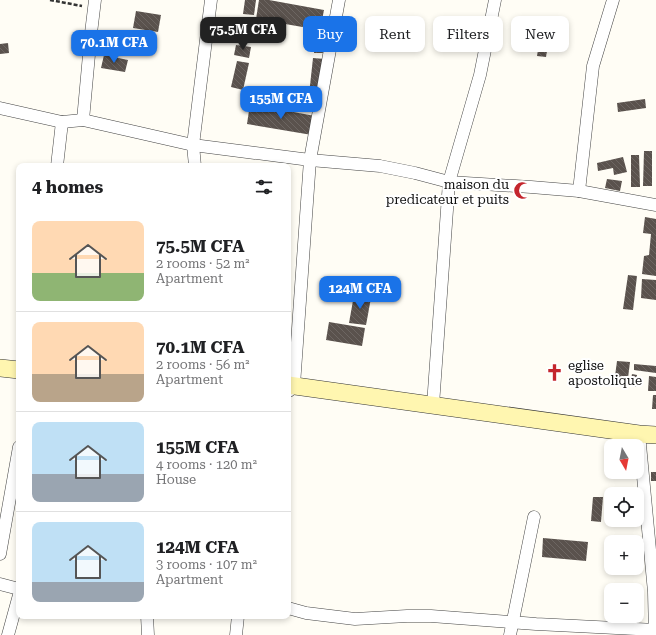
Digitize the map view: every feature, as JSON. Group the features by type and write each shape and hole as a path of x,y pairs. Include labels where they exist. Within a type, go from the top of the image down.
{"street":[{"path":"195,163 193,145 211,0"},
{"path":"291,376 310,160 339,0"},
{"path":"433,405 449,182 480,75 496,0"},
{"path":"579,192 593,66 612,0"},
{"path":"83,120 95,4"},
{"path":"0,108 62,122 83,120 193,145 310,160 380,166 449,182 531,187 579,192 656,205"},
{"path":"56,163 62,122"},
{"path":"0,368 16,370"},
{"path":"291,387 648,434 655,593 655,632 431,616 355,619 306,613 291,609"},
{"path":"0,554 16,464"},
{"path":"510,635 534,517"},
{"path":"0,584 16,588"},
{"path":"8,635 16,606"},
{"path":"147,619 148,635"},
{"path":"236,635 238,619"}],"path":[{"path":"50,0 95,4"}],"building":[{"path":"245,0 256,0 254,15 243,14"},
{"path":"259,0 269,0 324,10 323,16 303,16 303,27 256,19"},
{"path":"136,11 161,15 158,32 133,28"},
{"path":"8,43 9,53 0,54 0,44"},
{"path":"236,45 251,47 249,58 234,55"},
{"path":"314,52 325,52 325,53"},
{"path":"538,52 547,52 546,57 537,56"},
{"path":"104,55 128,60 125,72 101,68"},
{"path":"313,58 325,59 319,105 308,104"},
{"path":"237,61 249,63 243,90 231,87"},
{"path":"645,99 646,108 618,112 617,103"},
{"path":"250,104 315,116 312,135 247,124"},
{"path":"644,151 652,151 652,186 643,186"},
{"path":"631,155 639,155 640,187 631,187"},
{"path":"623,157 627,172 614,175 613,168 598,171 597,163"},
{"path":"607,179 622,181 620,191 605,188"},
{"path":"645,217 656,219 656,276 642,274 644,256 649,255 651,234 643,233"},
{"path":"628,275 637,276 633,310 623,309"},
{"path":"642,279 656,280 656,300 641,298"},
{"path":"354,295 371,298 366,325 349,323"},
{"path":"329,322 365,328 362,346 326,340"},
{"path":"617,361 630,362 627,386 614,384"},
{"path":"634,364 656,366 656,373 634,370"},
{"path":"632,374 637,375 636,387 630,386"},
{"path":"649,376 656,377 656,391 648,391"},
{"path":"653,395 656,395 656,409 652,409"},
{"path":"651,472 656,472 656,481 651,481"},
{"path":"593,497 603,497 601,522 591,521"},
{"path":"543,538 588,542 586,561 542,557"}],"place":[{"name":"maison du predicateur et puits","path":"522,191"},
{"name":"eglise apostolique","path":"555,372"}]}
